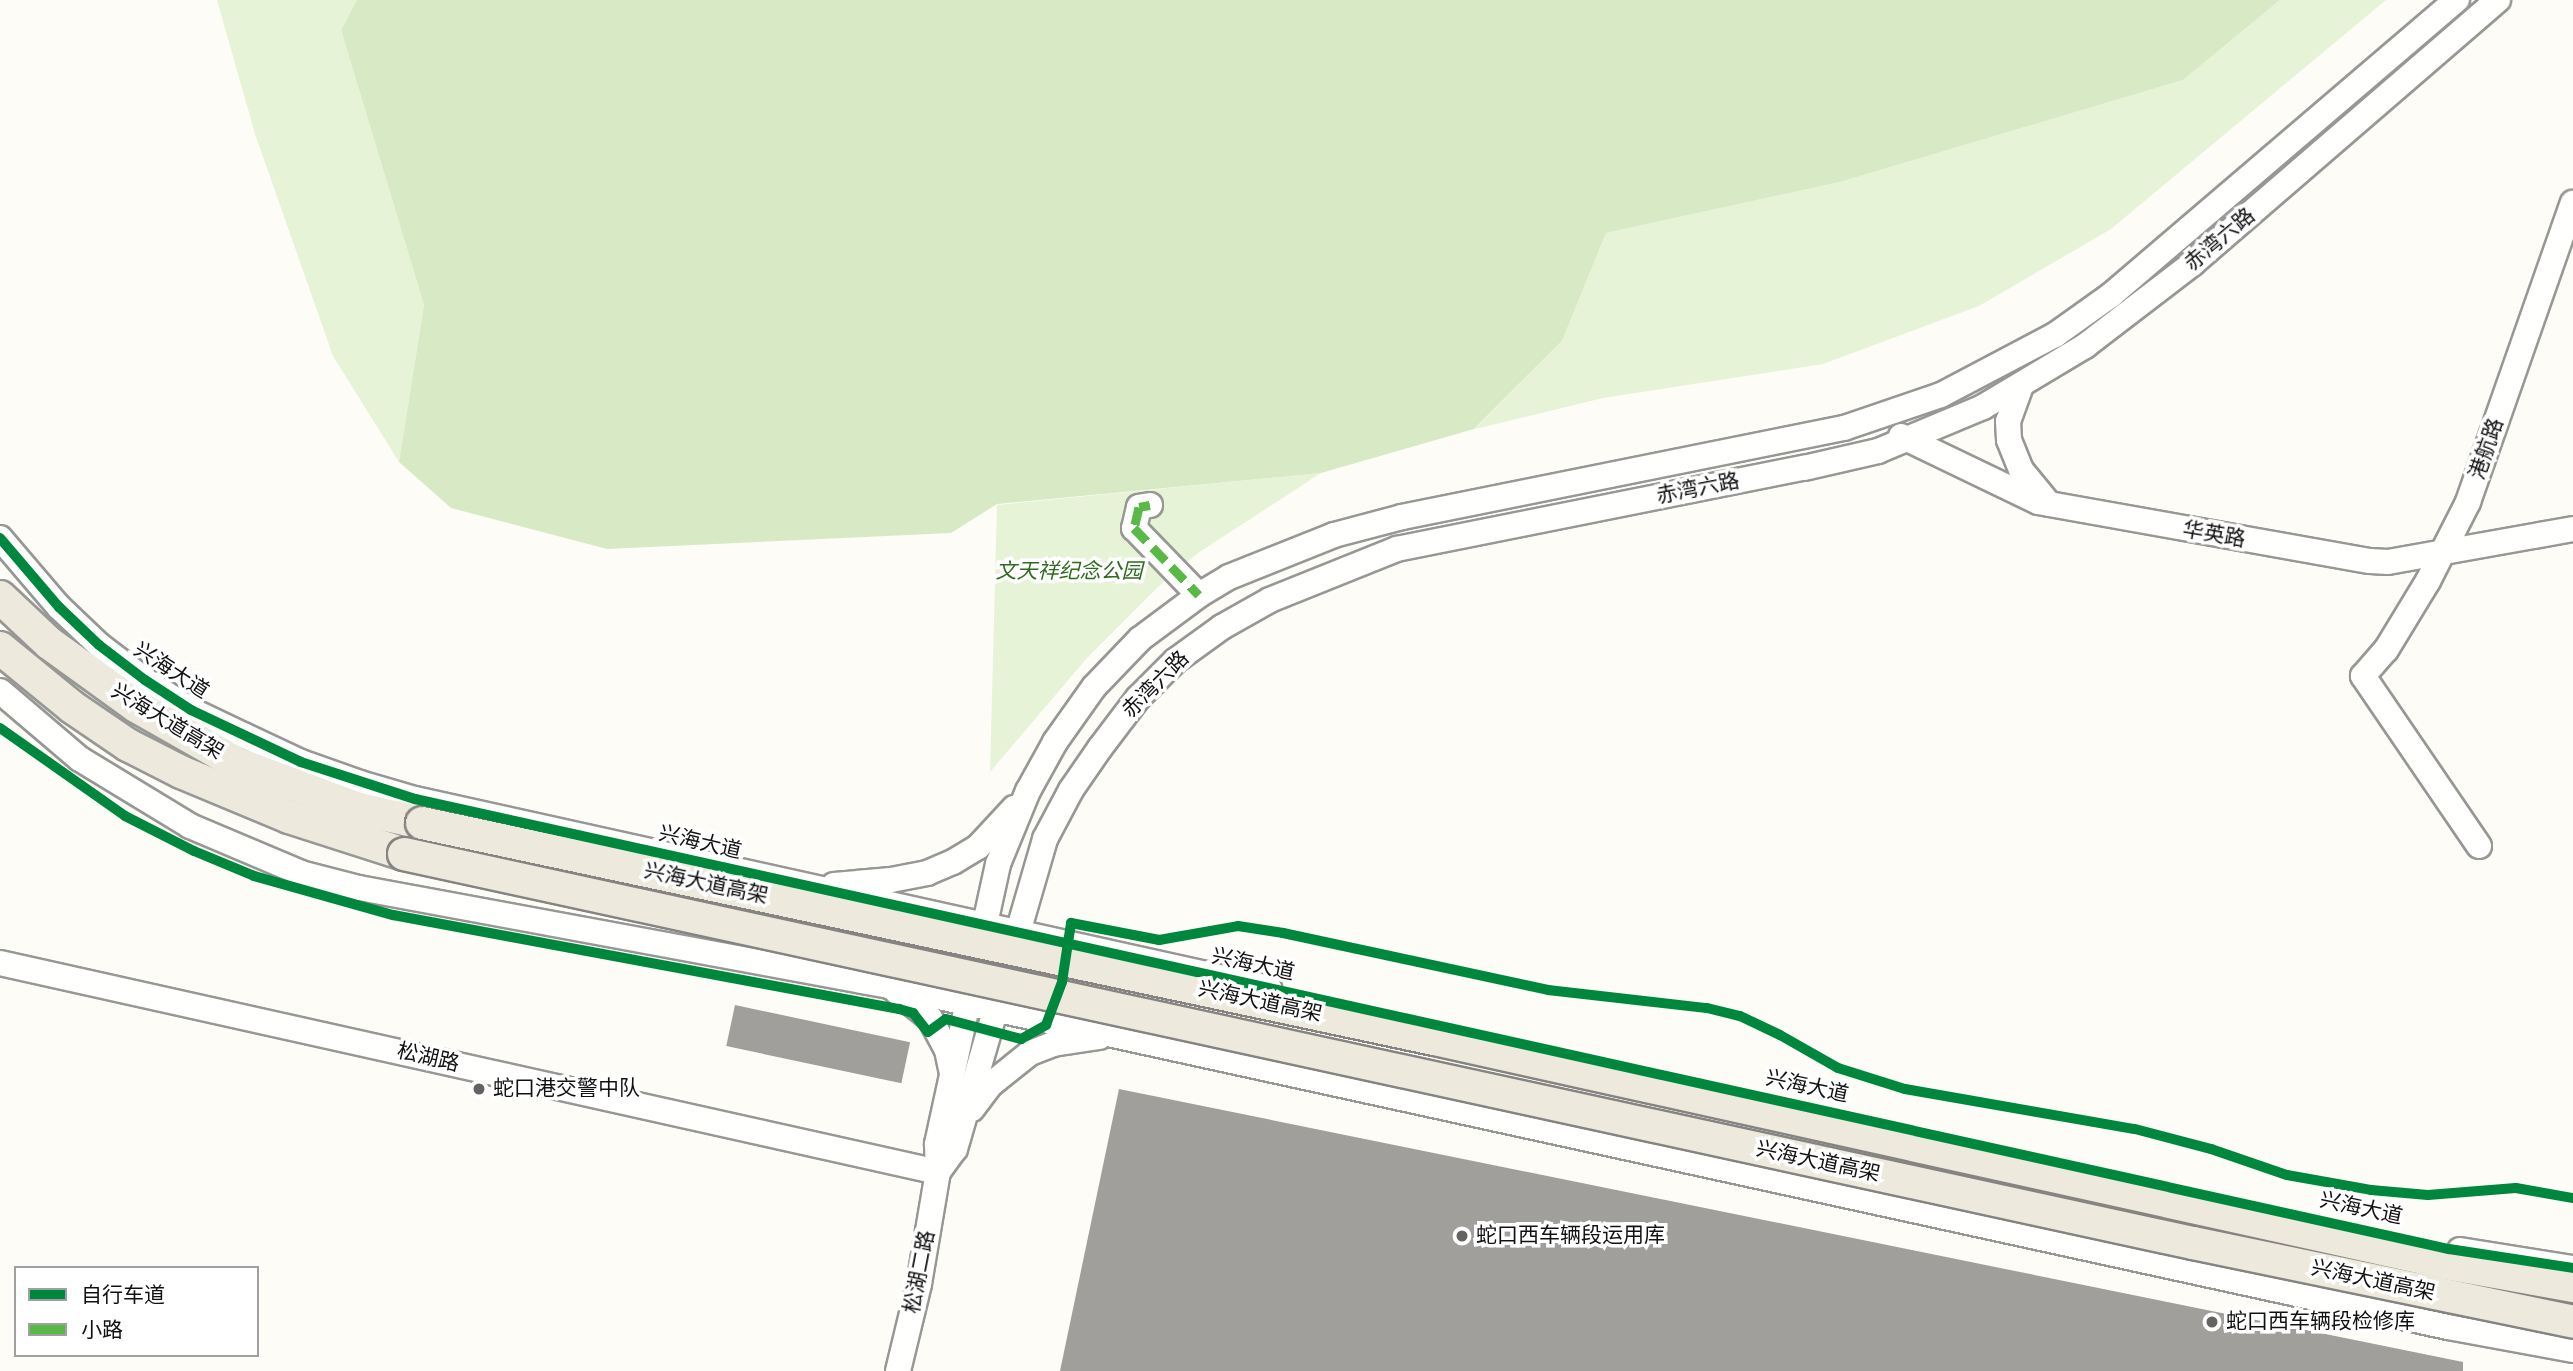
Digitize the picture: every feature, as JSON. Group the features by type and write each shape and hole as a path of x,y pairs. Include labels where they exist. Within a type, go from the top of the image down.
{"main road":[{"name":"兴海大道高架","path":"0,597 49,643 136,706 185,736 238,764 359,809 1406,1033 2445,1263 2573,1286"},
{"name":"兴海大道高架","path":"0,648 72,707 128,745 181,772 289,817 404,854 2193,1243 2573,1322"}],"street":[{"name":"赤湾六路","path":"969,1003 983,925 998,864 1028,791 1055,742 1094,687 1140,639 1199,595 1267,559 1345,532 1871,421 1968,382 2055,335 2111,295 2457,0"},
{"name":"赤湾六路","path":"997,1009 1045,839 1066,798 1138,698 1175,661 1234,620 1270,600 1397,550 1804,468 1909,440 1983,407 2085,346 2193,263 2498,0"},
{"name":"港航路","path":"2479,846 2362,676 2386,650 2444,552 2468,502 2573,203"},
{"path":"2021,386 2008,421 2009,440 2021,470 2050,505"},
{"name":"华英路","path":"1871,421 2001,487 2050,505 2370,561 2388,562 2573,528"},
{"path":"1150,505 1139,507 1135,528 1199,595"},
{"name":"兴海大道","path":"0,538 59,607 99,645 145,681 191,710 301,762 415,799 2449,1249 2573,1268"},
{"path":"0,691 80,760 131,792 190,826 300,873 373,891 889,986 2448,1327 2573,1350"},
{"path":"807,887 891,880 928,873 978,848 1028,791"},
{"name":"松湖路","path":"0,963 939,1172"},
{"path":"889,986 930,1018 947,1050 953,1075"},
{"path":"939,1172 937,1144 969,1003"},
{"path":"939,1172 955,1149 997,1009"},
{"path":"962,1121 990,1085 1030,1053 1053,1044 1121,1035"},
{"name":"松湖二路","path":"898,1371 919,1284 939,1172"}],"green space":[{"path":"217,0 357,0 341,30 424,305 399,462 333,356 255,134"},
{"path":"357,0 2280,0 2183,80 1840,182 1606,233 1562,341 1474,429 1321,473 997,504 951,533 607,549 451,508 399,462 424,305 341,30"},
{"path":"2280,0 2386,0 2111,229 1979,306 1823,364 1603,398 1475,429 1562,341 1606,233 1840,182 2183,80"},
{"name":"文天祥纪念公园","path":"1321,473 1198,553 1159,586 1087,658 990,772 997,505"}],"building":[{"path":"735,1005 910,1042 901,1083 726,1046"},
{"name":"蛇口西车辆段运用库","path":"1119,1089 2463,1362 2463,1371 1060,1371"}],"marked path":[{"path":"1150,505 1139,507 1134,528 1199,595"}],"cycle path":[{"path":"0,538 59,607 99,645 191,710 301,762 415,799 2449,1249 2573,1268"},
{"path":"0,728 125,816 194,851 254,876 393,915 899,1009 913,1013 928,1032 946,1019 1021,1039 1046,1025 1062,982 1071,923 1159,940 1238,926 1283,933 1548,990 1707,1008 1740,1016 1838,1068 1905,1089 2135,1129 2211,1149 2287,1175 2371,1190 2428,1195 2516,1188 2573,1198"}],"place":[{"name":"蛇口港交警中队","path":"479,1089"},
{"name":"蛇口西车辆段运用库","path":"1462,1236"},
{"name":"蛇口西车辆段检修库","path":"2212,1322"}]}
